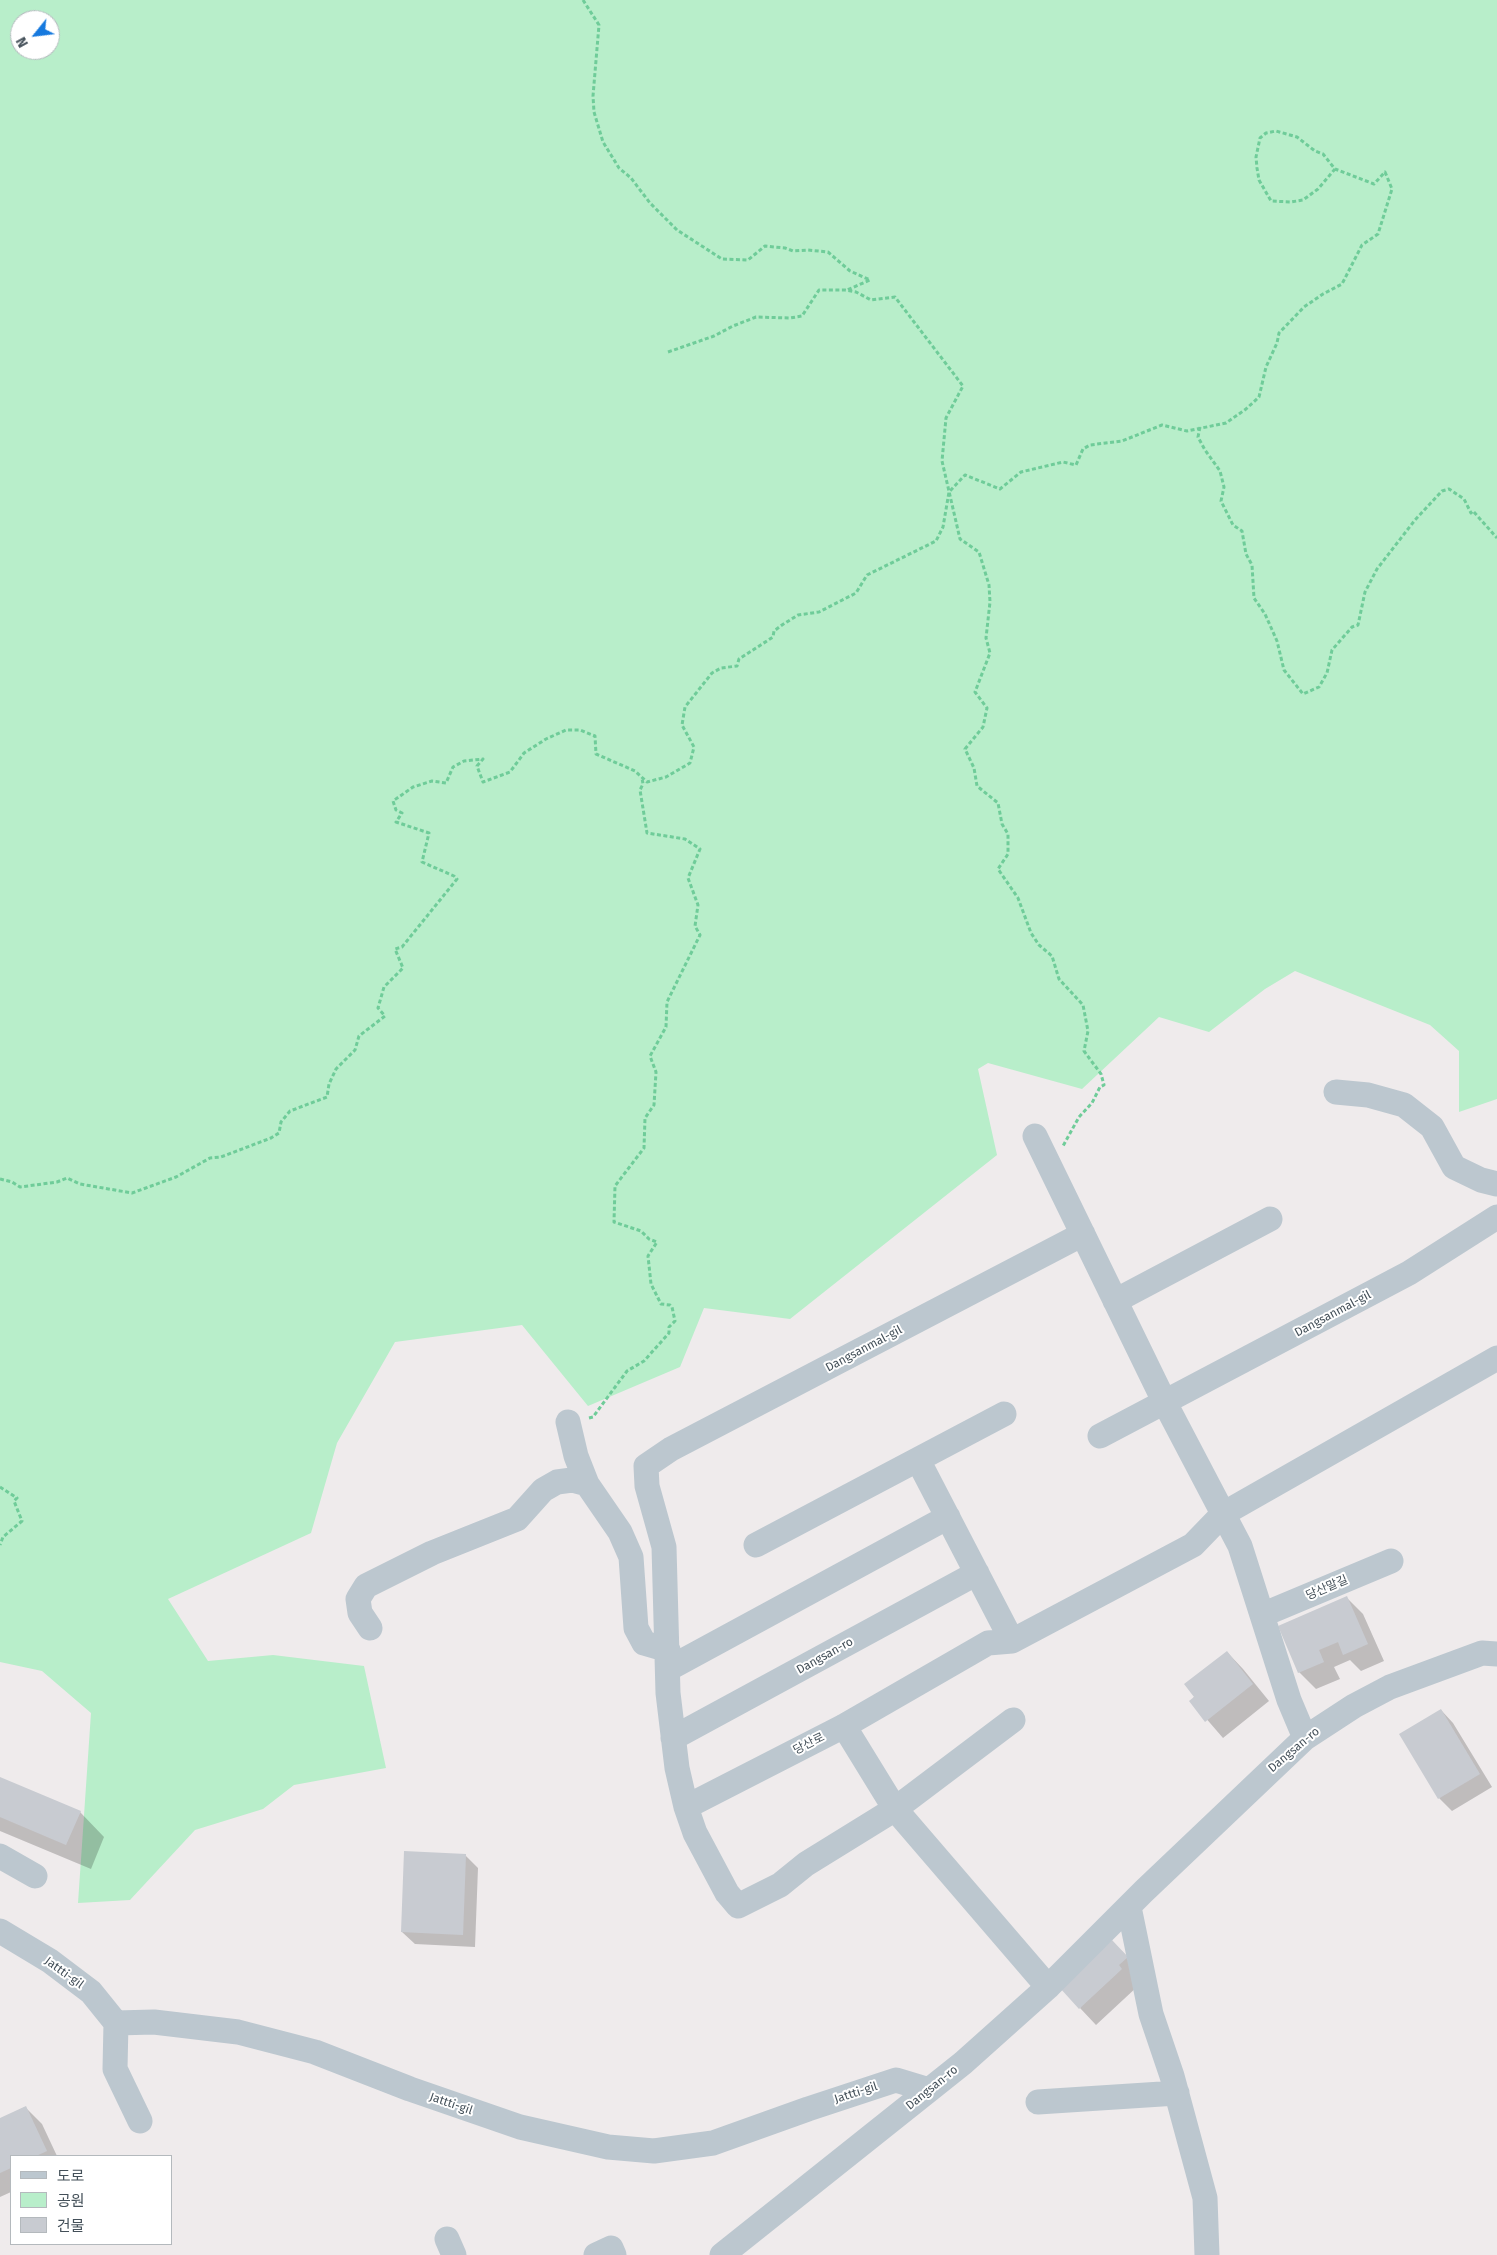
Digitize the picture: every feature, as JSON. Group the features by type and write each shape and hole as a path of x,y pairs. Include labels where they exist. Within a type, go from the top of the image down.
{"street":[{"path":"1336,1092 1368,1095 1404,1105 1432,1127 1454,1167 1481,1180 1497,1184"},
{"path":"1035,1136 1165,1403 1240,1546 1289,1700 1305,1738"},
{"name":"Dangsanmal-gil","path":"1100,1436 1409,1273 1497,1217"},
{"path":"1115,1301 1270,1219"},
{"name":"Dangsanmal-gil","path":"668,1660 664,1547 647,1486 646,1466 671,1450 1083,1234"},
{"path":"1048,1987 895,1809 844,1726 988,1643 1012,1641 1193,1545 1223,1514 1497,1358"},
{"path":"756,1544 1004,1414"},
{"path":"568,1422 576,1456 587,1484 620,1532 631,1557 636,1628 644,1643 668,1660"},
{"path":"918,1460 1012,1641"},
{"path":"370,1628 360,1613 358,1599 366,1586 432,1553 517,1519 543,1490 557,1482 572,1480 587,1484"},
{"path":"668,1660 948,1518"},
{"name":"당산말길","path":"1262,1615 1391,1561"},
{"name":"Dangsan-ro","path":"673,1738 977,1573"},
{"name":"Dangsan-ro","path":"722,2255 963,2063 1048,1987 1305,1738 1354,1706 1390,1687 1492,1650"},
{"path":"668,1660 676,1768 686,1807 695,1833 727,1892 738,1906 780,1885 806,1864 895,1809 1013,1720"},
{"name":"당산로","path":"686,1807 844,1726"},
{"path":"0,1856 35,1876"},
{"path":"1129,1907 1151,2014 1177,2093 1205,2198 1207,2255"},
{"name":"Jattti-gil","path":"0,1931 50,1961 91,1992 116,2023 154,2022 238,2032 315,2052 410,2089 520,2128 608,2147 654,2151 713,2143 808,2108 896,2080 929,2090"},
{"path":"116,2023 115,2069 140,2121"},
{"path":"1038,2102 1177,2093"},
{"path":"596,2255 611,2248 614,2255"}],"path":[{"path":"583,0 599,25 593,96 594,112 600,127 602,142 619,168 631,178 650,203 677,230 722,259 748,260 764,246 785,248 793,251 828,252 850,271 870,280 847,290"},
{"path":"0,1179 20,1186 57,1182 67,1178 80,1184 132,1194 176,1177 210,1158 220,1157 271,1138 279,1133 281,1122 290,1111 327,1097 329,1084 336,1069 355,1050 359,1036 385,1016 378,1008 384,987 403,968 396,949 402,947 457,879 422,862 429,833 396,822 402,813 396,810 393,801 414,787 432,781 446,783 453,767 464,761 483,759 477,766 483,782 510,772 524,753 546,739 566,730 580,730 595,736 596,754 636,771 647,782 666,777 690,763 694,747 682,725 685,707 712,673 722,668 737,666 739,659 773,637 774,631 782,625 798,615 819,612 856,594 867,575 936,541 943,527 948,492 965,475 1000,489 1021,472 1063,462 1076,464 1083,449 1090,445 1122,441 1162,425 1187,431 1226,423 1259,397 1266,367 1277,343 1279,333 1304,307 1342,284 1362,245 1378,234 1392,190 1385,172 1374,184 1335,169 1323,154 1315,151 1297,137 1276,131 1260,138 1256,156 1259,180 1271,201 1291,202 1303,200 1318,189 1335,169"},
{"path":"668,352 714,336 756,317 790,318 802,316 819,290 847,290 871,300 895,297 963,386 946,418 942,461 960,539 979,552 989,585 990,602 986,638 990,653 975,692 987,708 983,727 965,749 974,768 978,786 998,803 1002,824 1008,834 1008,854 998,869 1018,898 1031,933 1039,945 1052,956 1058,980 1083,1005 1088,1031 1084,1051 1101,1074 1104,1085 1100,1087 1092,1102 1070,1131 1069,1137 1050,1166"},
{"path":"1200,427 1198,437 1220,471 1224,487 1221,501 1233,525 1242,531 1246,554 1252,565 1254,598 1265,614 1277,641 1284,670 1302,694 1318,687 1327,674 1332,650 1352,627 1358,625 1364,592 1377,569 1415,520 1442,491 1449,489 1464,499 1471,513 1473,511 1497,538"},
{"path":"568,1422 593,1417 627,1371 644,1361 669,1333 669,1327 675,1321 672,1307 670,1304 661,1304 651,1284 648,1256 657,1242 649,1239 641,1231 614,1222 615,1186 644,1148 645,1118 654,1105 656,1072 650,1056 666,1027 667,1002 700,935 694,926 698,905 688,878 700,849 685,839 647,832 640,790 643,778"},
{"path":"0,1487 17,1498 14,1501 22,1521 3,1537 0,1545"}],"green space":[{"path":"0,0 1497,0 1497,1099 1459,1112 1459,1051 1430,1025 1295,971 1265,989 1209,1032 1159,1017 1082,1089 988,1063 978,1069 997,1155 790,1319 704,1308 680,1367 588,1406 522,1325 395,1342 337,1443 311,1533 168,1599 208,1661 273,1655 364,1666 386,1768 294,1785 263,1809 195,1830 130,1900 78,1903 91,1713 42,1671 0,1662"}],"building":[{"path":"1347,1596 1368,1644 1343,1655 1338,1642 1319,1650 1324,1662 1298,1673 1278,1626"},
{"path":"1227,1651 1253,1684 1205,1722 1189,1701 1194,1697 1184,1684"},
{"path":"1441,1709 1480,1774 1438,1799 1399,1734"},
{"path":"0,1777 81,1811 66,1845 0,1817"},
{"path":"404,1851 466,1854 463,1935 401,1932"},
{"path":"1112,1940 1128,1957 1119,1965 1122,1969 1079,2009 1060,1988"},
{"path":"26,2106 47,2151 38,2155 10,2155 10,2168 0,2173 0,2118"}]}
